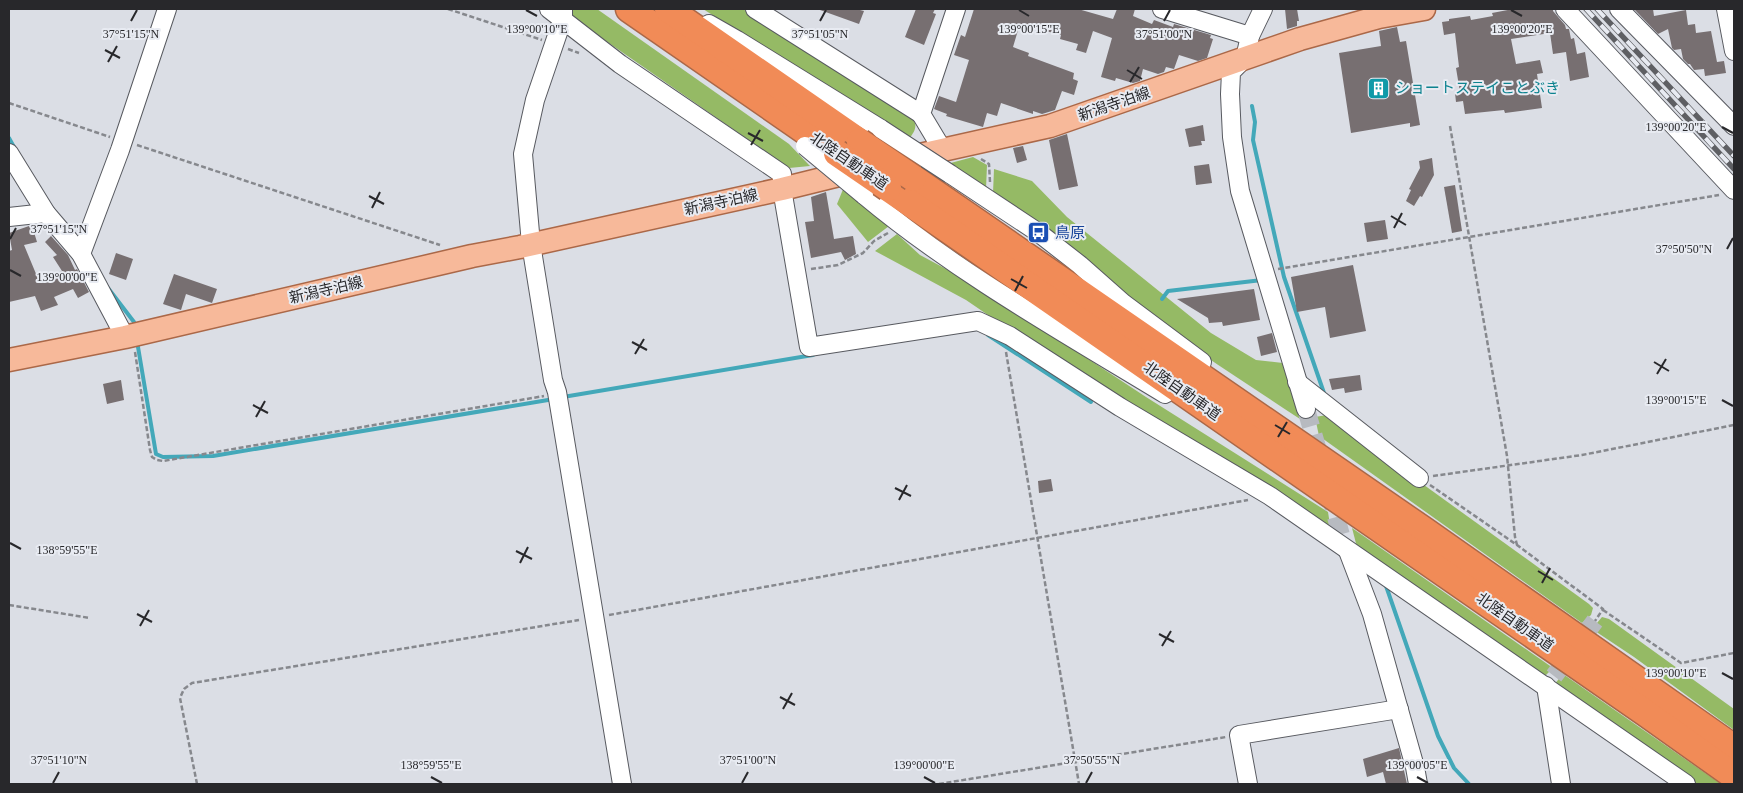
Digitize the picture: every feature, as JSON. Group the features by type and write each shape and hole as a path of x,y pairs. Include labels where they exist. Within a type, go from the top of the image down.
{"highway":[{"name":"北陸自動車道","path":"629,9 859,141 876,191 1317,486 1734,776"},
{"name":"北陸自動車道","path":"668,9 1425,531 1734,748"}],"main road":[{"name":"新潟寺泊線","path":"9,360 127,336 463,258 782,188 942,149 1050,126 1300,40 1379,17 1424,9"}],"street":[{"path":"81,254 123,140 167,9"},
{"path":"618,9 805,146 876,191"},
{"path":"680,9 737,40 859,141 950,174 1039,233 1160,332 1337,463 1425,531"},
{"path":"755,9 921,114 942,149"},
{"path":"921,114 956,9"},
{"path":"1162,9 1250,36"},
{"path":"1263,9 1250,36 1245,58 1231,72 1232,137 1240,191 1306,409"},
{"path":"1565,9 1730,192"},
{"path":"1619,9 1734,126"},
{"path":"1726,9 1734,51"},
{"path":"558,12 554,44 535,100 523,154 531,244 622,784"},
{"path":"558,12 620,64 782,174 782,188 809,347 978,321 1010,336 1120,407 1270,496 1346,545 1550,681 1686,784"},
{"path":"9,153 46,213 81,254 127,336"},
{"path":"9,217 46,213"},
{"path":"1297,382 1418,478"},
{"path":"1346,545 1372,614 1418,784"},
{"path":"1550,681 1561,784"},
{"path":"1248,784 1239,735 1399,709"}],"path":[{"path":"448,9 582,54"},
{"path":"9,102 109,137 446,247"},
{"path":"1450,126 1508,465 1515,536 1518,545"},
{"path":"989,164 990,183"},
{"path":"1264,271 1470,238 1730,192"},
{"path":"803,270 838,265 863,253 874,241 888,233"},
{"path":"127,336 135,350 150,450 152,456 163,461 545,396 557,392"},
{"path":"1010,336 1005,349 1079,784"},
{"path":"1418,478 1582,455 1734,425"},
{"path":"1418,478 1518,545 1603,609 1681,663 1734,654"},
{"path":"197,784 180,698 184,688 192,683 595,618 1270,496"},
{"path":"9,605 90,618"},
{"path":"1595,620 1603,609"},
{"path":"938,784 1239,735"}],"green space":[{"path":"569,9 597,9 789,144 810,166 789,168 570,16"},
{"path":"703,9 743,9 911,115 915,122 913,133 909,139"},
{"path":"973,157 987,165 986,189 947,164"},
{"path":"994,169 1032,181 1067,217 1211,333 1256,360 1283,363 1300,419 1171,332 1130,300 1047,229 993,193"},
{"path":"844,187 889,226 868,242 837,204"},
{"path":"897,234 920,255 974,284 1146,397 1328,512 1331,531 1026,341 966,300 875,251"},
{"path":"1327,415 1589,604 1593,608 1591,615 1582,623 1319,436 1315,417"},
{"path":"1352,528 1553,668 1544,677 1358,551"},
{"path":"1602,617 1609,619 1734,709 1734,730 1634,657 1592,629"},
{"path":"1563,674 1721,784 1694,784 1553,686"}],"building":[{"path":"820,9 856,9 864,11 859,24"},
{"path":"916,9 935,9 933,13 936,14 924,45 905,37"},
{"path":"974,9 1078,9 1113,19 1117,9 1135,9 1133,16 1152,24 1154,20 1173,27 1174,24 1211,35 1210,38 1213,39 1207,58 1198,61 1179,55 1174,69 1166,67 1164,72 1158,74 1143,69 1140,81 1133,83 1116,78 1115,81 1101,77 1112,38 1093,31 1086,53 1076,50 1078,44 1060,39 1061,35 1034,28 1033,31 1019,27 1013,47 1029,53 1028,56 1074,73 1073,79 1078,81 1074,95 1062,91 1055,110 1042,114 1033,111 1033,114 1001,103 997,116 987,113 983,127 946,116 947,114 934,109 939,96 956,102 969,60 954,55 961,35 965,37"},
{"path":"1285,9 1297,9 1299,21 1297,21 1297,26 1287,29"},
{"path":"1513,9 1553,9 1566,29 1569,29 1571,39 1574,38 1577,54 1585,52 1589,77 1570,81 1566,52 1553,54 1550,33 1511,39 1516,64 1540,60 1543,73 1537,74 1542,108 1505,113 1504,110 1465,114 1463,101 1456,102 1455,93 1460,92 1456,68 1459,67 1455,33 1444,35 1442,22 1470,16 1471,20 1493,16 1492,13"},
{"path":"1634,9 1653,9 1654,16 1686,10 1688,25 1695,24 1696,33 1711,31 1717,62 1724,61 1726,73 1705,76 1704,69 1694,70 1683,59 1681,49 1674,50 1672,48 1668,29 1658,34"},
{"name":"ショートステイことぶき","path":"1397,27 1400,42 1406,41 1420,125 1410,127 1410,123 1351,133 1339,53 1381,46 1379,31"},
{"path":"1203,125 1205,141 1201,141 1202,145 1189,147 1185,129"},
{"path":"1067,134 1078,186 1059,190 1049,140"},
{"path":"1023,146 1027,160 1017,163 1013,148"},
{"path":"1432,158 1434,175 1422,197 1420,196 1414,206 1406,201 1411,190 1409,189 1420,168 1419,161"},
{"path":"1209,164 1212,183 1196,185 1194,166"},
{"path":"1455,185 1462,231 1452,233 1444,187"},
{"path":"826,192 834,239 853,236 856,254 845,260 841,252 811,258 805,222 814,221 811,197"},
{"path":"1385,220 1388,239 1367,242 1364,223"},
{"path":"29,226 31,230 33,229 37,242 24,245 39,281 62,271 53,257 57,255 45,242 51,236 68,255 89,292 78,298 73,289 54,297 58,305 41,311 35,296 9,302 9,251 12,250 9,233"},
{"path":"116,253 133,259 126,280 109,274"},
{"path":"1353,265 1366,331 1330,338 1325,307 1297,312 1291,277"},
{"path":"174,274 217,289 212,303 186,294 181,310 163,304"},
{"path":"1254,289 1260,320 1223,326 1222,322 1209,323 1208,318 1177,299"},
{"path":"1272,333 1277,352 1261,356 1257,337"},
{"path":"1360,375 1362,390 1345,393 1344,388 1332,390 1329,379"},
{"path":"121,380 124,400 107,404 103,384"},
{"path":"1051,479 1053,491 1039,493 1038,481"},
{"path":"1399,748 1407,784 1386,784 1383,772 1367,777 1363,759"}],"waterway":[{"path":"1252,106 1255,122 1253,140 1284,277 1325,396"},
{"path":"9,138 15,149"},
{"path":"1162,299 1168,291 1262,280"},
{"path":"108,288 134,322 135,327"},
{"path":"988,335 1091,402"},
{"path":"137,341 156,454 163,457 213,456 554,399"},
{"path":"563,397 813,355"},
{"path":"1385,583 1438,736 1454,768 1469,784"}],"tunnel":[{"path":"1306,409 1321,461"},
{"path":"1329,491 1342,539"},
{"path":"1554,676 1595,621"}],"railway":[{"path":"1586,9 1734,169"},
{"path":"1597,9 1734,156"}],"place":[{"name":"ショートステイことぶき","path":"1379,88"},
{"name":"鳥原","path":"1039,233"}]}
